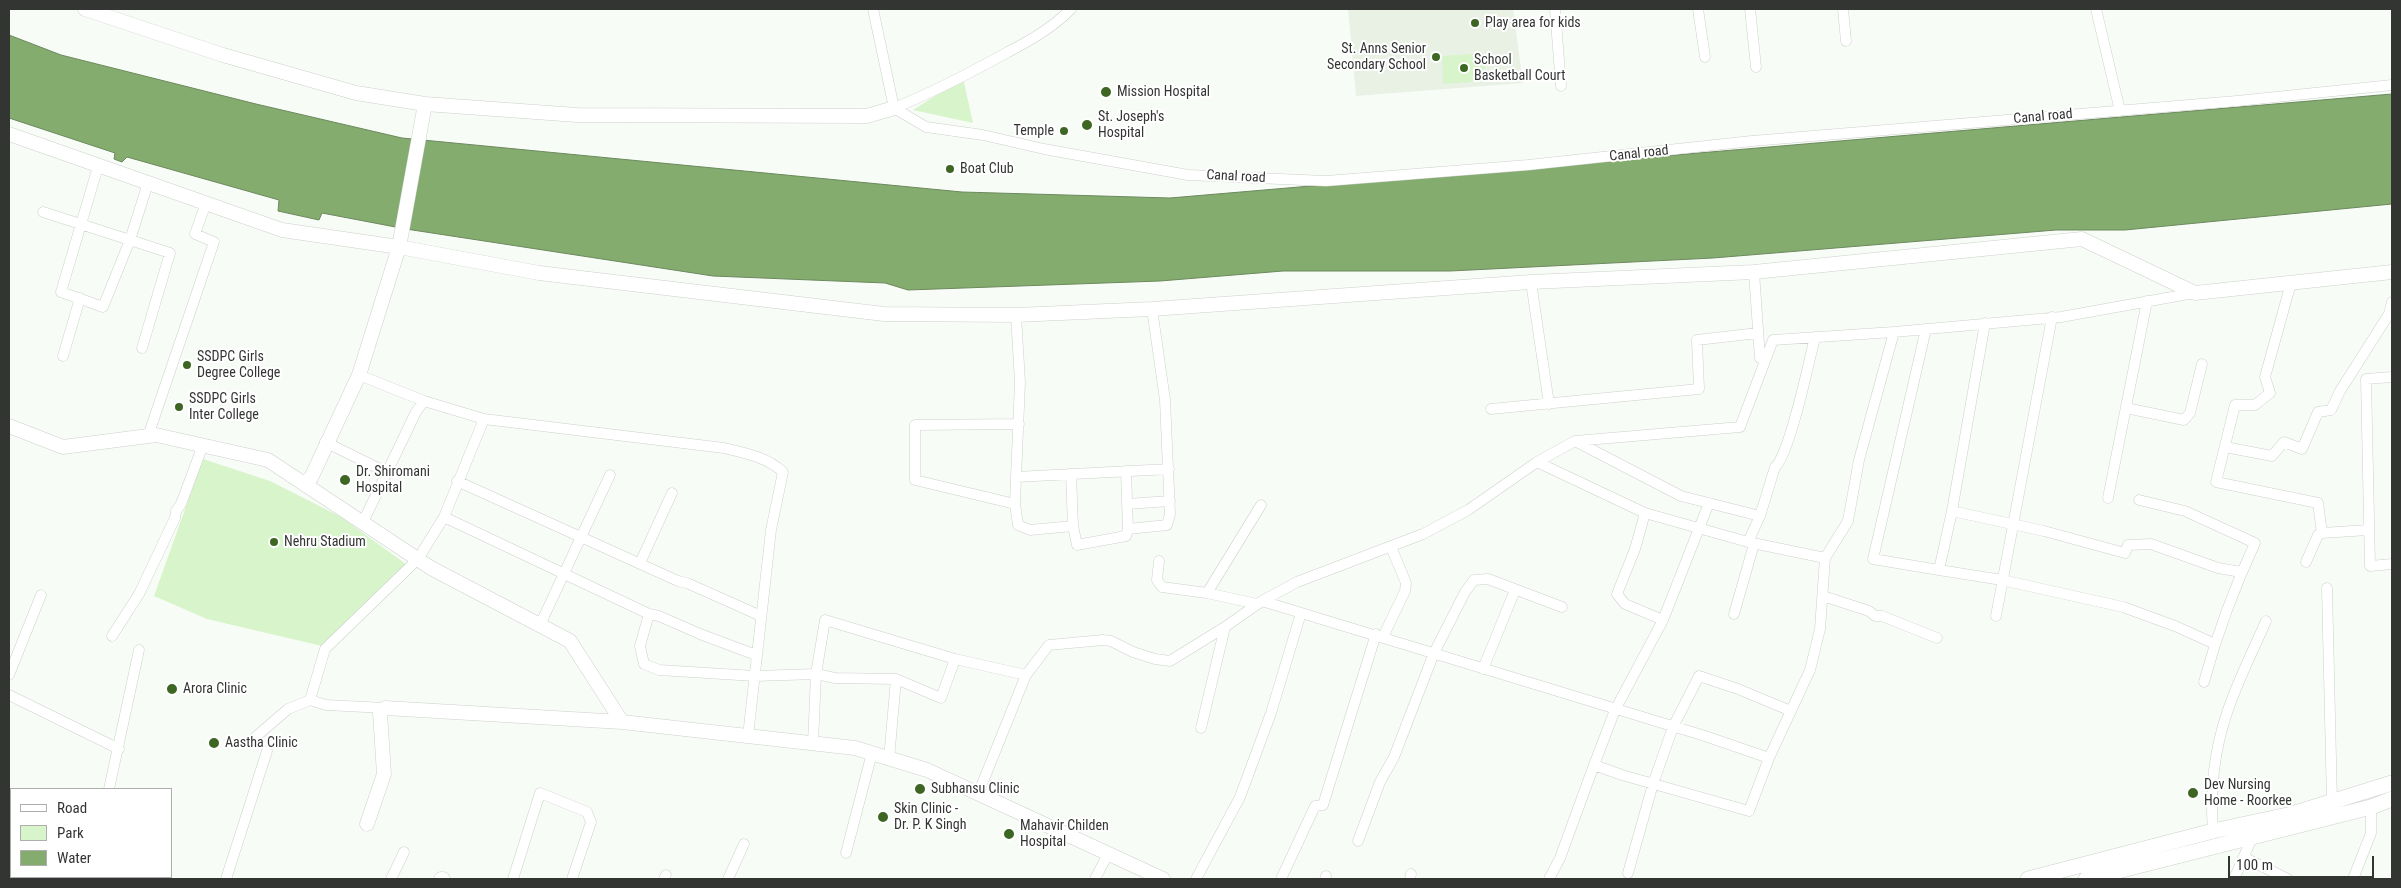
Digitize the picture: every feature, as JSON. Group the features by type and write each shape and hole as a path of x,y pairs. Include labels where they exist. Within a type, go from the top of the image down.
{"main road":[{"path":"2028,879 2332,802 2392,784"},
{"path":"2086,879 2371,807 2392,799"}],"street":[{"path":"85,9 223,55 356,93 424,104 587,115 866,116 894,108 972,73 1031,41 1071,9"},
{"path":"873,9 894,108"},
{"path":"1555,9 1561,86"},
{"path":"1698,9 1705,57"},
{"path":"1750,9 1756,67"},
{"path":"1843,9 1846,40"},
{"path":"2096,9 2120,111"},
{"name":"Canal road","path":"894,108 926,127 983,135 1044,149 1188,176 1229,176 1298,181 1528,166 1752,141 2237,102 2282,95 2330,93 2392,85"},
{"path":"304,483 311,478 326,442 359,375 399,247 424,104"},
{"path":"9,134 282,230 399,247 539,273 884,314 1016,315 1152,309 1531,282 1754,272 2082,239 2195,293"},
{"path":"97,170 61,292 103,307 130,240 148,183"},
{"path":"148,436 214,242 195,234 206,203"},
{"path":"43,212 170,253 142,348"},
{"path":"1754,272 1760,358"},
{"path":"978,794 1026,675 1049,644 1111,641 1132,652 1155,659 1170,661 1225,628 1259,603 1297,582 1422,534 1468,510 1537,462 1575,441 1740,427 1773,340 1894,332 2052,317 2195,293 2392,272"},
{"path":"1531,282 1549,404"},
{"path":"2291,283 2265,376 2270,393 2255,405 2235,405 2216,482 2318,503 2322,532"},
{"path":"63,356 80,298"},
{"path":"2108,498 2147,301"},
{"path":"2224,447 2272,456 2284,442 2302,448 2318,412 2331,410 2340,391 2389,314 2392,302"},
{"path":"1128,529 1167,525 1170,501 1165,400 1152,309"},
{"path":"1016,315 1020,382 1015,504 1018,525 1030,530 1072,526"},
{"path":"1996,616 2052,317"},
{"path":"1938,570 1952,511 1985,324"},
{"path":"1926,329 1873,559 2002,580 2123,607 2175,626 2215,644"},
{"path":"1594,764 1653,784 1749,811 1769,758 1810,670 1820,629 1825,558 1848,521 1860,460 1894,332"},
{"path":"1491,409 1699,389 1697,340 1758,333"},
{"path":"1748,542 1760,516 1775,467 1781,462 1815,337"},
{"path":"2126,408 2184,420 2190,413 2202,364"},
{"path":"359,375 424,401 484,419 724,448 754,455 783,472 771,530 748,736"},
{"path":"2392,377 2366,379 2370,566 2392,564"},
{"path":"362,522 388,473 416,412 424,401"},
{"path":"310,700 325,648 418,559 444,517 457,481 484,419"},
{"path":"1015,504 915,480 916,425 1019,424"},
{"path":"9,426 63,447 156,435 268,460 418,559 570,641 622,722"},
{"path":"1575,441 1681,496 1760,516"},
{"path":"326,442 388,473"},
{"path":"112,636 139,594 167,535 203,445"},
{"path":"1537,462 1645,513 1754,544 1734,614"},
{"path":"1016,477 1169,469"},
{"path":"1071,474 1072,526 1076,545 1118,539 1126,536 1128,529 1126,471"},
{"path":"540,625 610,475"},
{"path":"457,481 761,616"},
{"path":"640,563 672,493"},
{"path":"2139,500 2185,511 2255,543 2241,572 2215,644 2204,682"},
{"path":"1127,504 1170,501"},
{"path":"1549,879 1560,858 1615,710 1663,620 1709,503"},
{"path":"1207,593 1261,505"},
{"path":"1952,511 2014,524 2125,553 2128,545 2150,544 2218,568 2241,572"},
{"path":"1645,513 1635,549 1617,594 1625,604 1663,620"},
{"path":"444,517 564,572 649,614 659,616 756,655"},
{"path":"2306,562 2318,535 2322,532 2368,530"},
{"path":"1748,542 1825,558"},
{"path":"1281,879 1315,806 1323,805 1380,635 1405,591 1406,583 1391,547"},
{"path":"1159,561 1157,580 1162,587 1259,603 1380,635 1769,758"},
{"path":"1358,841 1380,782 1394,757 1434,653 1465,592 1474,580 1488,579 1562,607"},
{"path":"2327,588 2332,802"},
{"path":"1483,669 1515,590"},
{"path":"9,675 41,595"},
{"path":"1823,596 1869,611 1875,616 1882,616 1937,638"},
{"path":"1196,879 1240,797 1271,713 1301,613"},
{"path":"649,614 640,646 644,664 658,670 755,676 816,674 835,678 896,679 941,698 955,659"},
{"path":"812,743 816,674 825,620 955,659 1026,675"},
{"path":"2213,831 2212,782 2226,714 2266,621"},
{"path":"1201,728 1225,628"},
{"path":"109,788 139,650"},
{"path":"1628,873 1653,784 1674,727 1699,676 1738,689 1791,711"},
{"path":"889,759 896,679"},
{"path":"9,695 119,749"},
{"path":"252,740 288,709 310,700 326,705 622,722 855,748 928,770 1108,854 1149,876 1164,879"},
{"path":"367,824 384,774 380,713 385,708"},
{"path":"226,879 267,751"},
{"path":"846,853 872,753"},
{"path":"513,879 540,793 587,812 591,822 572,879"},
{"path":"2353,879 2371,833 2371,807"},
{"path":"2234,879 2245,858 2252,838"},
{"path":"728,879 744,844"},
{"path":"391,879 404,852"},
{"path":"1095,879 1108,854"},
{"path":"2245,858 2288,879"}],"shaded area":[{"name":"St. Anns Senior Secondary School","path":"1348,9 1513,9 1523,83 1356,96"}],"green space":[{"name":"School Basketball Court","path":"1484,53 1486,81 1443,84 1442,56"},
{"path":"963,78 973,123 913,110"},
{"name":"Nehru Stadium","path":"203,459 270,481 341,517 410,567 322,646 207,619 154,596"}],"water":[{"path":"9,35 61,55 402,138 962,192 1170,198 2392,94 2392,204 2125,230 2056,230 1713,258 1450,271 1283,271 1160,281 908,290 885,283 713,276 406,229 322,213 319,220 278,211 279,200 127,157 122,162 114,159 115,153 9,118"}],"place":[{"name":"Play area for kids","path":"1475,23"},
{"name":"St. Anns Senior Secondary School","path":"1436,57"},
{"name":"School Basketball Court","path":"1464,68"},
{"name":"Mission Hospital","path":"1106,92"},
{"name":"St. Joseph's Hospital","path":"1087,125"},
{"name":"Temple","path":"1064,131"},
{"name":"Boat Club","path":"950,169"},
{"name":"SSDPC Girls Degree College","path":"187,365"},
{"name":"SSDPC Girls Inter College","path":"179,407"},
{"name":"Dr. Shiromani Hospital","path":"345,480"},
{"name":"Nehru Stadium","path":"274,542"},
{"name":"Arora Clinic","path":"172,689"},
{"name":"Aastha Clinic","path":"214,743"},
{"name":"Subhansu Clinic","path":"920,789"},
{"name":"Dev Nursing Home - Roorkee","path":"2193,793"},
{"name":"Skin Clinic - Dr. P. K Singh","path":"883,817"},
{"name":"Mahavir Childen Hospital","path":"1009,834"}]}
